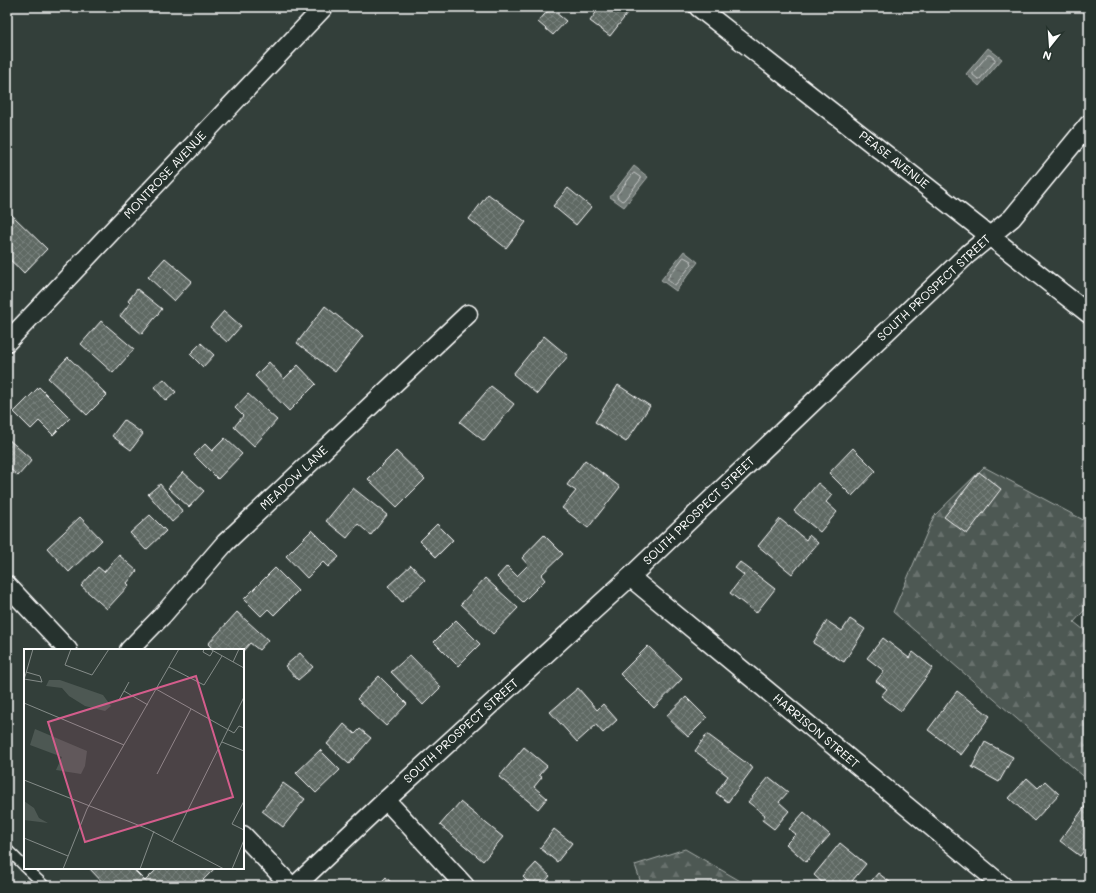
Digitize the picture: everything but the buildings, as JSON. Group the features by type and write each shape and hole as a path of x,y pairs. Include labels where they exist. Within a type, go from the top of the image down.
{"street":[{"name":"MONTROSE AVENUE","path":"7,342 324,7"},
{"name":"PEASE AVENUE","path":"698,7 1089,314"},
{"name":"SOUTH PROSPECT STREET","path":"295,886 386,800 630,577 962,260 1012,218 1089,124"},
{"name":"MEADOW LANE","path":"129,649 162,616 225,543 468,314"},
{"name":"HARRISON STREET","path":"630,577 1003,886"},
{"path":"7,585 67,649"},
{"path":"386,800 465,886"},
{"path":"244,836 291,886"}],"lane":[{"path":"7,849 24,865"},
{"path":"28,869 45,886"}],"green space":[{"path":"984,467 1089,523 1089,605 1074,622 1089,634 1089,781 893,612 934,516"},
{"path":"685,849 749,886 642,886 635,865"}],"water":[{"path":"988,48 1002,59 979,86 966,74"},
{"path":"634,166 648,177 624,207 610,197"},
{"path":"684,251 698,262 676,291 661,280"}]}
